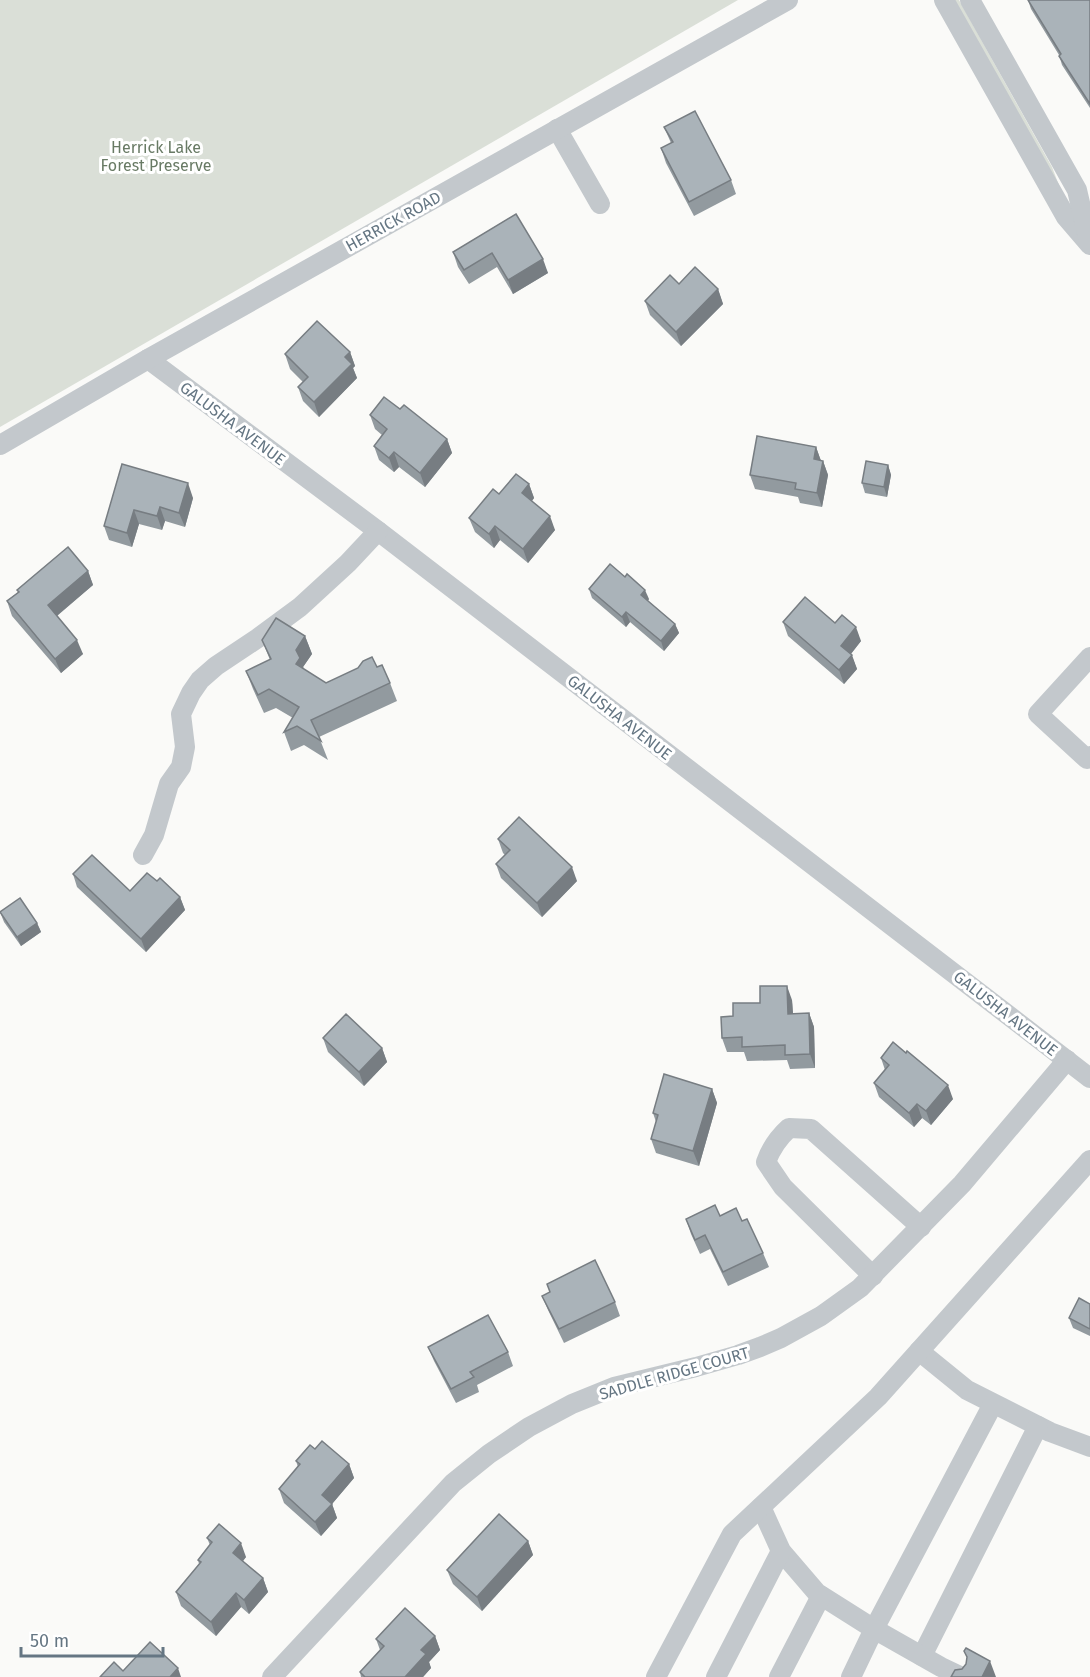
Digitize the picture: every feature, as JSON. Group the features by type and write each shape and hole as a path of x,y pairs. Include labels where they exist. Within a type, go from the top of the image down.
{"street":[{"name":"HERRICK ROAD","path":"0,445 148,359 788,0"},
{"path":"944,0 1066,217 1090,245"},
{"path":"970,0 1077,190 1090,245"},
{"path":"557,129 600,204"},
{"name":"GALUSHA AVENUE","path":"148,359 378,531 1090,1078"},
{"path":"143,855 154,835 169,784 181,766 185,747 181,714 200,680 216,666 300,607 348,563 378,531"},
{"path":"1090,657 1038,714 1087,759 1090,756"},
{"name":"SADDLE RIDGE COURT","path":"272,1677 453,1483 489,1454 529,1427 572,1404 614,1388 696,1367 760,1347 821,1316 860,1288 962,1184 1067,1060"},
{"path":"873,1275 783,1187 766,1162 771,1148 782,1134 789,1128 811,1129 921,1227"},
{"path":"656,1677 732,1534 878,1397 1090,1160"},
{"path":"920,1351 967,1390 1050,1432 1090,1447"},
{"path":"851,1677 993,1404"},
{"path":"922,1656 1038,1426"},
{"path":"761,1507 781,1551 817,1593 874,1629 962,1677"},
{"path":"716,1677 781,1551"},
{"path":"779,1677 821,1596"}],"green space":[{"name":"Herrick Lake Forest Preserve","path":"0,0 738,0 0,427"},
{"path":"951,0 959,0 1052,167 1060,188"}],"building":[{"path":"1028,0 1090,0 1090,104 1059,56 1061,54"},
{"path":"695,111 731,180 689,202 661,148 673,142 664,127"},
{"path":"516,214 543,259 508,280 492,253 464,270 453,252"},
{"path":"695,267 718,289 676,332 645,301 670,275 679,284"},
{"path":"317,321 350,352 345,357 352,364 314,402 298,387 308,377 285,354"},
{"path":"384,397 400,409 404,405 447,439 420,473 394,452 389,458 374,446 387,429 370,415"},
{"path":"757,436 816,447 814,459 823,461 817,493 795,489 796,483 750,475"},
{"path":"866,461 888,465 884,487 862,483"},
{"path":"122,464 188,483 179,513 160,507 157,516 134,510 127,533 104,526"},
{"path":"516,474 529,484 522,493 550,516 523,549 495,526 489,534 469,518 493,489 499,494"},
{"path":"68,547 88,571 48,605 77,640 55,659 7,601"},
{"path":"610,564 625,577 627,574 645,590 641,595 675,624 661,641 626,612 622,617 589,589"},
{"path":"805,597 835,623 842,615 856,627 841,646 852,655 839,670 783,622"},
{"path":"276,618 305,636 296,650 300,658 296,664 326,683 358,668 363,661 372,657 377,667 382,665 390,683 311,720 321,741 297,726 284,732 299,707 269,689 258,695 246,671 271,659 262,640"},
{"path":"519,817 572,867 537,903 496,864 510,850 498,839"},
{"path":"92,855 130,891 147,873 157,881 160,878 180,897 141,939 73,874"},
{"path":"20,898 37,923 17,937 0,912"},
{"path":"760,986 787,986 788,1014 809,1013 810,1054 785,1055 785,1045 742,1047 742,1037 722,1038 721,1017 733,1016 733,1003 760,1003"},
{"path":"346,1014 382,1048 359,1072 323,1038"},
{"path":"893,1042 948,1085 926,1111 917,1104 909,1113 874,1083 889,1065 881,1058"},
{"path":"664,1074 712,1089 693,1151 651,1139 658,1115 653,1113"},
{"path":"715,1205 720,1216 736,1208 742,1221 747,1219 763,1253 723,1272 705,1235 695,1240 686,1219"},
{"path":"595,1260 615,1302 559,1329 542,1296 550,1292 547,1284"},
{"path":"1079,1298 1090,1304 1090,1329 1069,1318"},
{"path":"488,1315 508,1352 470,1372 474,1377 451,1389 428,1347"},
{"path":"322,1441 349,1464 322,1495 332,1504 315,1522 279,1489 300,1464 296,1461 310,1445 315,1449"},
{"path":"499,1514 528,1541 477,1597 447,1570"},
{"path":"219,1524 241,1543 233,1553 263,1578 244,1600 236,1593 211,1622 176,1592 201,1562 198,1560 212,1542 207,1538"},
{"path":"405,1608 435,1636 421,1650 426,1654 405,1677 365,1677 360,1672 384,1646 376,1639"},
{"path":"150,1642 178,1668 170,1677 100,1677 114,1662 123,1671"},
{"path":"966,1648 990,1661 982,1677 951,1677 955,1670 962,1669 966,1664 967,1657 964,1651"}]}
